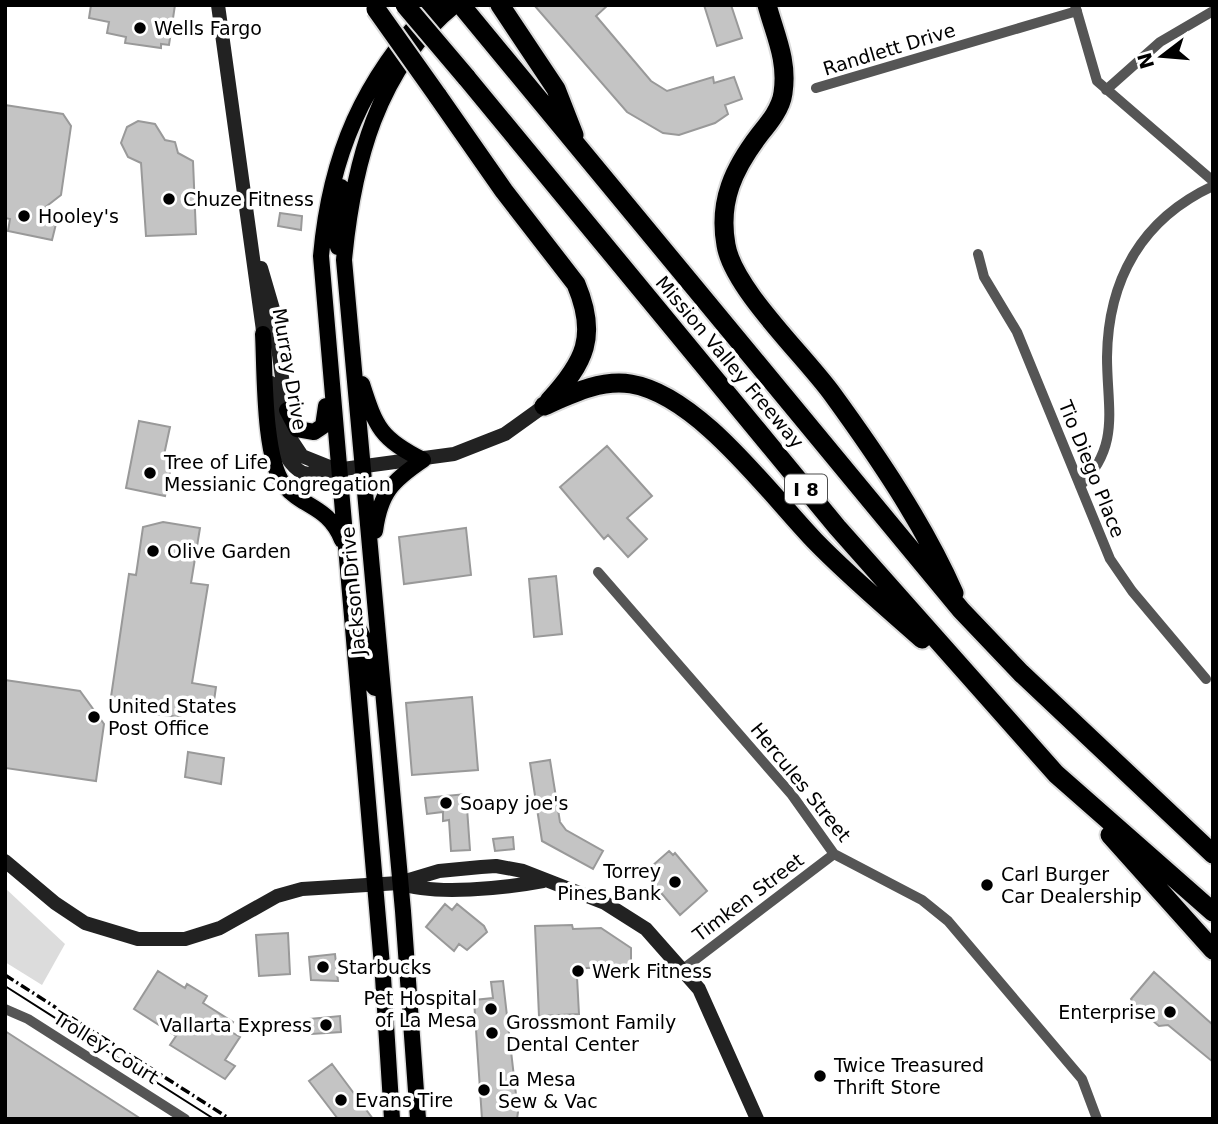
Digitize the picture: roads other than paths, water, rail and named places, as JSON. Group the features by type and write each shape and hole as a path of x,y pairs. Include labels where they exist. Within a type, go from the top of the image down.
{"highway":[{"name":"Mission Valley Freeway","path":"405,5 837,527 1056,774 1213,912"},
{"name":"Mission Valley Freeway","path":"461,5 961,610 1021,673 1213,854"},
{"path":"500,5 556,89 580,149"},
{"path":"767,5 782,48 783,95 774,116 741,159 730,181 724,204 726,249 736,272 833,395 933,546 961,610"},
{"path":"375,7 504,191 576,284 584,302 588,320 587,342 579,363 544,406"},
{"path":"544,406 580,391 606,384 629,383 654,390 679,403 719,439 817,543 999,710"},
{"path":"1056,774 1213,950"}],"main road":[{"name":"Murray Drive","path":"218,5 277,422 287,458 296,471 306,474 423,460 489,443 544,406"},
{"name":"Jackson Drive","path":"392,1119 321,256 324,220 336,166 351,121 411,30 434,5"},
{"name":"Jackson Drive","path":"418,1119 354,358 345,301 345,248 356,174 366,138 377,113 402,64 424,35 455,5"},
{"path":"345,248 336,243 335,233 351,121"},
{"name":"Murray Drive","path":"249,230 273,309 287,410 286,425 296,450 309,461 338,470"},
{"path":"263,334 268,428 278,474 290,492 309,502 331,520 345,545"},
{"path":"287,410 293,425 303,432 314,432 323,426 326,419 321,354 327,335"},
{"path":"354,358 379,429 394,445 423,460"},
{"path":"371,562 377,515 383,498 398,475 423,460"},
{"path":"350,608 364,640 369,681 374,688 382,688"},
{"path":"5,861 55,903 85,923 138,939 185,939 220,928 277,896 302,888 399,883 439,871 496,866 523,871 543,881 606,903 646,929 699,989 757,1119"}],"street":[{"name":"Randlett Drive","path":"817,89 1076,8 1097,82 1213,181"},
{"path":"1106,90 1160,42 1213,11"},
{"path":"1080,486 1096,471 1107,446 1107,353 1124,273 1140,243 1160,219 1185,199 1213,187"},
{"name":"Tio Diego Place","path":"978,254 984,277 1017,332 1110,559 1132,591 1206,679"},
{"name":"Hercules Street","path":"598,572 792,795 834,854 922,900 948,921 1082,1079 1097,1119"},
{"name":"Timken Street","path":"685,971 834,854"},
{"name":"Trolley Court","path":"5,1009 28,1019 185,1119"}],"tram line":[{"path":"5,986 214,1119"}],"railway":[{"path":"5,975 230,1119"}],"place":[{"name":"Wells Fargo","path":"140,28"},
{"name":"Chuze Fitness","path":"169,199"},
{"name":"Hooley's","path":"24,216"},
{"name":"Tree of Life Messianic Congregation","path":"150,473"},
{"name":"Olive Garden","path":"153,551"},
{"name":"United States Post Office","path":"94,717"},
{"name":"Soapy joe's","path":"446,803"},
{"name":"Torrey Pines Bank","path":"675,882"},
{"name":"Carl Burger Car Dealership","path":"987,885"},
{"name":"Starbucks","path":"323,967"},
{"name":"Werk Fitness","path":"578,971"},
{"name":"Pet Hospital of La Mesa","path":"491,1009"},
{"name":"Enterprise","path":"1170,1012"},
{"name":"Vallarta Express","path":"326,1025"},
{"name":"Grossmont Family Dental Center","path":"492,1033"},
{"name":"Twice Treasured Thrift Store","path":"820,1076"},
{"name":"La Mesa Sew & Vac","path":"484,1090"},
{"name":"Evans Tire","path":"341,1100"}]}
